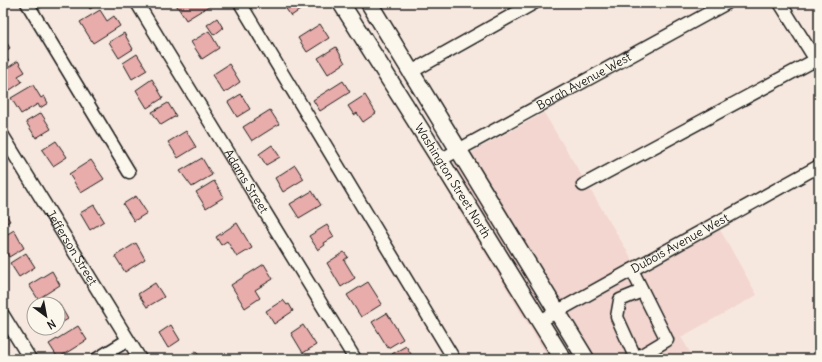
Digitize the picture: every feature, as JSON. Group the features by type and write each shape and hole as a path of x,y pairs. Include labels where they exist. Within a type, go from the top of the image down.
{"main road":[{"name":"Washington Street North","path":"341,3 563,359"},
{"name":"Washington Street North","path":"369,3 586,359"}],"street":[{"path":"27,3 129,172"},
{"name":"Adams Street","path":"136,3 355,359"},
{"path":"240,3 454,359"},
{"path":"411,72 534,3"},
{"name":"Borah Avenue West","path":"440,160 727,3"},
{"path":"583,185 818,61 780,3"},
{"name":"Jefferson Street","path":"3,136 140,359"},
{"name":"Dubois Avenue West","path":"540,321 819,166"},
{"path":"632,270 667,340 635,359 617,317 620,300 642,291"},
{"path":"3,315 30,359"},
{"path":"97,359 128,340"}],"shaded area":[{"path":"544,113 641,274 719,228 757,295 681,337 694,359 549,359 436,172"}],"building":[{"path":"37,3 48,3 40,8"},
{"path":"86,3 99,3 90,9"},
{"path":"175,3 207,3 209,6 186,20"},
{"path":"282,3 304,3 306,6 291,16"},
{"path":"100,10 107,21 114,16 120,26 93,43 80,22"},
{"path":"217,18 223,28 214,35 207,25"},
{"path":"320,24 329,38 307,52 298,38"},
{"path":"209,31 219,48 202,59 191,42"},
{"path":"124,33 133,49 119,58 109,42"},
{"path":"3,37 10,48 3,53"},
{"path":"336,47 345,63 328,74 318,58"},
{"path":"3,53 9,62 3,65"},
{"path":"137,54 147,70 132,79 123,63"},
{"path":"18,61 25,72 18,76 22,82 7,92 3,85 3,71"},
{"path":"229,64 240,82 224,93 212,75"},
{"path":"152,79 163,98 147,108 136,90"},
{"path":"343,81 350,92 320,111 313,100"},
{"path":"33,85 41,98 44,96 48,103 40,108 38,104 21,114 11,98"},
{"path":"241,94 250,109 237,117 228,102"},
{"path":"365,95 376,113 363,122 357,113 354,115 348,106"},
{"path":"168,103 176,116 161,125 152,112"},
{"path":"270,110 279,124 252,141 243,127"},
{"path":"41,113 51,129 36,138 26,122"},
{"path":"186,131 196,147 178,158 168,142"},
{"path":"56,141 67,157 53,166 42,150"},
{"path":"272,145 280,157 266,165 259,154"},
{"path":"202,158 212,175 192,187 180,171"},
{"path":"91,160 104,179 81,193 69,174"},
{"path":"295,165 304,179 283,192 275,178"},
{"path":"214,181 224,197 206,208 196,192"},
{"path":"312,191 321,205 299,218 290,204"},
{"path":"136,196 147,213 134,221 123,204"},
{"path":"94,205 104,221 90,230 80,213"},
{"path":"3,210 10,221 3,225"},
{"path":"237,223 252,248 237,257 227,241 221,245 216,237"},
{"path":"327,225 334,237 324,243 325,245 318,250 309,236"},
{"path":"14,230 24,248 9,257 3,247 3,237"},
{"path":"136,243 145,259 125,272 115,256"},
{"path":"344,252 348,257 344,260 355,278 341,287 327,263"},
{"path":"26,253 35,267 19,277 10,263"},
{"path":"264,264 273,279 255,290 260,298 245,308 231,285"},
{"path":"52,271 60,285 43,296 36,296 29,285"},
{"path":"368,282 382,304 361,317 347,295"},
{"path":"155,283 164,297 147,307 138,294"},
{"path":"283,300 287,305 289,304 293,311 274,324 266,311"},
{"path":"387,313 403,339 388,348 372,322"},
{"path":"171,325 180,340 168,348 159,333"},
{"path":"303,325 316,345 303,353 291,333"},
{"path":"78,326 87,340 58,358 49,344 62,336 66,336 66,333"},
{"path":"406,346 414,359 395,359 392,354"},
{"path":"196,351 201,359 182,359"}]}
